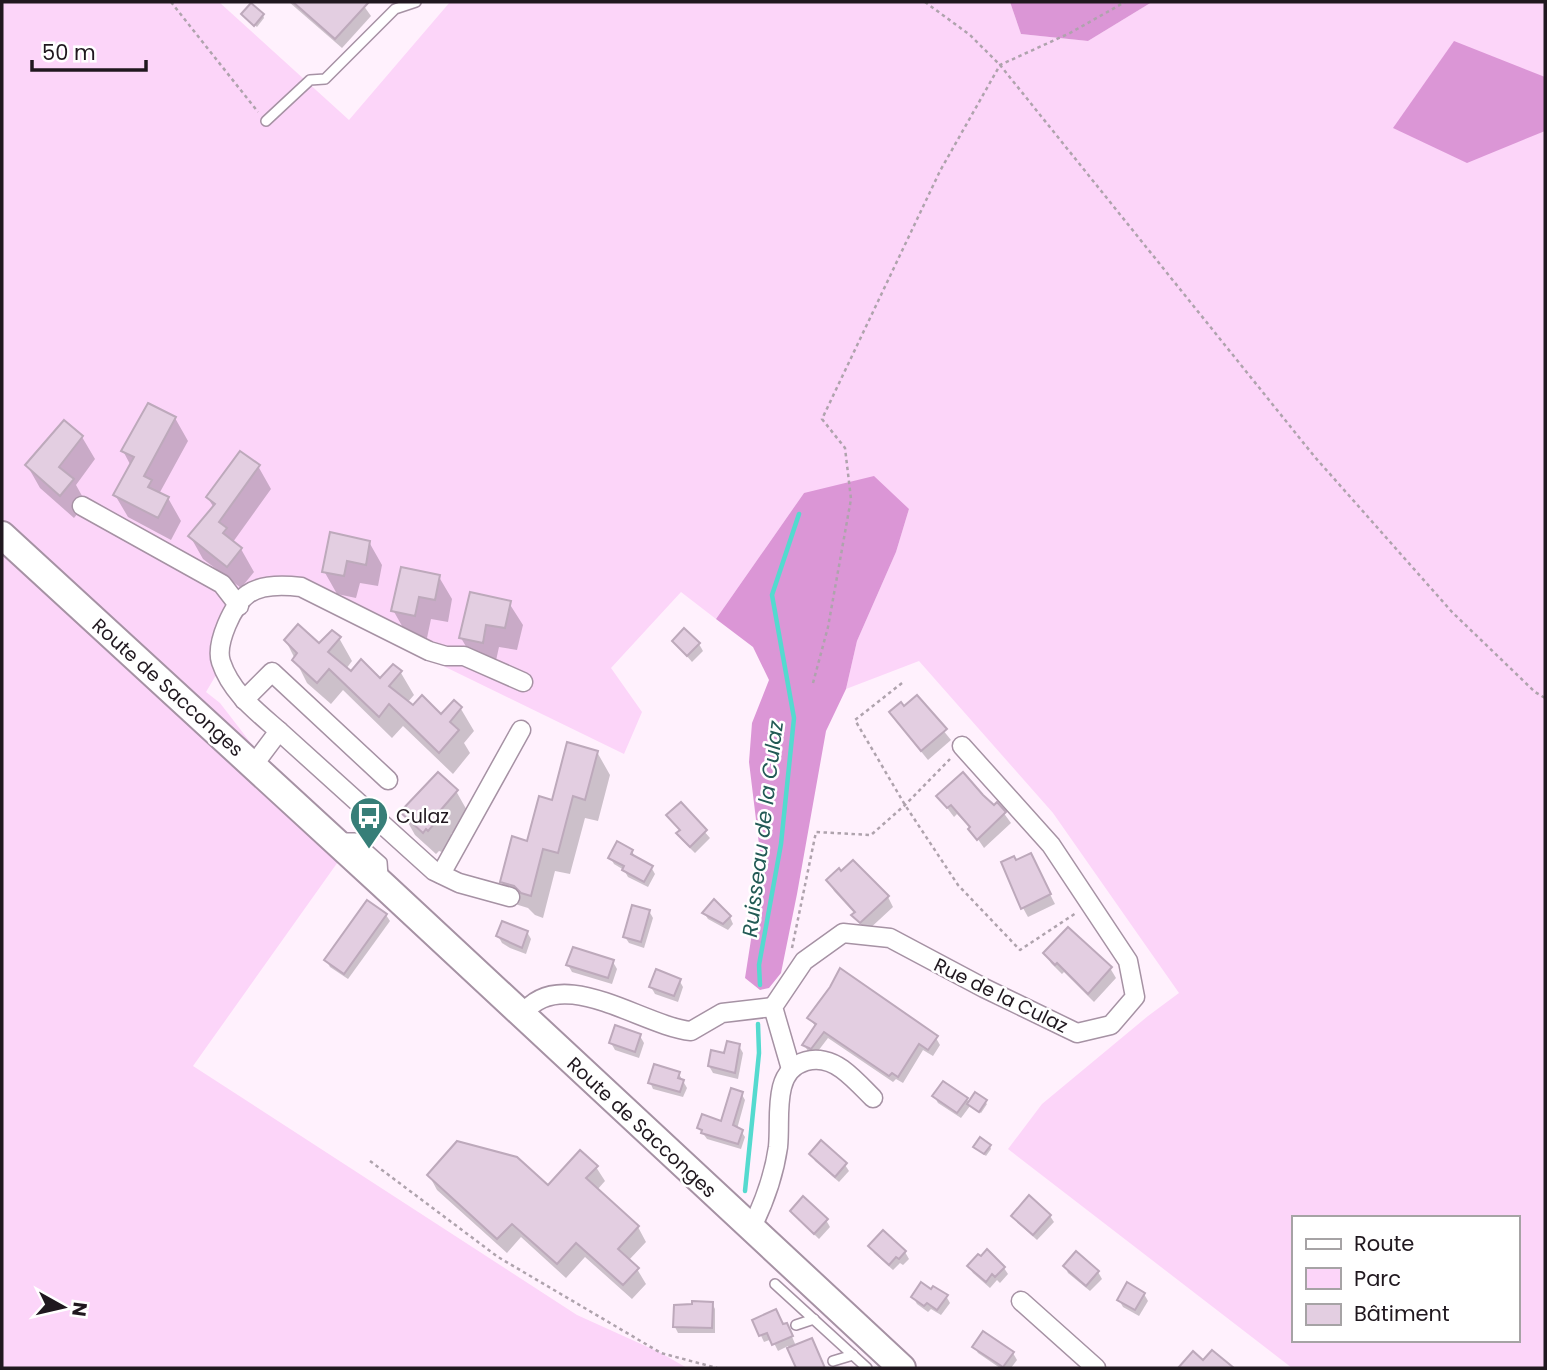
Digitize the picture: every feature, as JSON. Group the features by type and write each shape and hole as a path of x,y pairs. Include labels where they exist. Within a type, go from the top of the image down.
{"street":[{"path":"82,506 222,584 239,606"},
{"name":"Route de Sacconges","path":"2,535 902,1368"},
{"path":"510,897 459,883 434,871 244,700 234,689 219,658 226,623 248,594 278,585 301,587 429,651 446,656 464,656 523,682"},
{"path":"244,700 272,672 388,780"},
{"path":"441,874 521,730"},
{"path":"258,759 279,731"},
{"name":"Rue de la Culaz","path":"773,1007 804,961 843,933 890,938 1077,1033 1111,1026 1135,997 1128,961 1051,845 962,746"},
{"path":"522,1015 536,1000 568,992 691,1031 722,1013 773,1007 791,1069"},
{"path":"751,1228 771,1180 778,1145 782,1087 791,1069 810,1059 829,1062 841,1068 873,1098"},
{"path":"1021,1301 1096,1368"}],"lane":[{"path":"266,121 310,80 325,79 395,9 402,4 416,2"},
{"path":"775,1284 867,1368"},
{"path":"796,1325 814,1319"},
{"path":"833,1361 853,1355"}],"path":[{"path":"171,2 266,121"},
{"path":"925,2 970,35 1000,65 1314,456 1452,612 1535,692 1545,698"},
{"path":"813,682 828,627 850,499 845,448 822,419 940,171 1000,65 1070,33 1125,2"},
{"path":"902,683 855,720 905,806 958,885 1020,950 1090,903"},
{"path":"791,980 792,950 816,832 871,835 905,806 962,746"},
{"path":"370,1161 498,1257 649,1347 660,1353 718,1368"}],"green space":[{"path":"2,2 219,2 349,120 450,2 1010,2 1021,34 1088,41 1152,2 1545,2 1545,1368 1292,1368 1008,1149 1042,1104 1179,993 1053,813 919,661 846,689 857,641 896,552 909,509 804,493 716,619 681,592 611,668 642,712 624,754 271,582 239,608 219,670 206,692 220,703 340,859 193,1066 577,1315 661,1353 687,1368 2,1368"}],"shaded area":[{"path":"1010,2 1152,2 1088,41 1021,34"},
{"path":"1454,41 1545,77 1545,131 1467,163 1393,128"},
{"path":"874,476 909,509 896,552 857,641 846,689 826,731 781,973 769,988 760,990 745,978 762,869 749,762 752,723 769,680 753,647 716,619 804,493"}],"building":[{"path":"293,2 369,2 335,39"},
{"path":"251,3 264,14 254,26 241,14"},
{"path":"148,403 176,417 144,476 152,480 148,487 169,497 158,518 113,495 134,457 121,451"},
{"path":"64,420 83,436 59,467 74,479 60,496 25,465"},
{"path":"240,451 260,465 219,522 227,528 223,533 242,548 227,567 188,536 215,504 206,497"},
{"path":"330,532 370,541 366,565 347,561 344,576 322,572"},
{"path":"401,567 440,575 435,600 419,597 415,616 391,611"},
{"path":"470,592 511,601 505,628 486,625 483,643 459,638"},
{"path":"298,624 319,643 332,630 341,637 328,652 351,671 361,659 380,678 393,664 402,671 389,686 413,705 422,695 441,714 454,700 462,707 450,722 459,730 439,753 389,704 379,717 329,669 317,683 292,660 297,653 284,640"},
{"path":"684,628 700,643 687,656 672,641"},
{"path":"917,695 947,729 921,751 889,712 901,702 904,706"},
{"path":"567,742 598,751 585,800 573,796 558,853 543,849 531,896 521,893 514,886 500,882 512,836 527,841 539,796 552,800"},
{"path":"438,772 458,790 439,812 442,815 423,833 400,812"},
{"path":"963,772 983,795 994,805 997,802 1006,812 977,840 968,829 970,827 951,805 947,808 936,796"},
{"path":"681,802 707,830 690,847 676,833 680,830 666,815"},
{"path":"617,841 633,850 631,854 653,866 644,882 622,870 624,866 608,858"},
{"path":"1031,853 1051,894 1021,909 1001,862 1014,856 1016,860"},
{"path":"853,860 889,896 860,923 851,915 855,912 826,880"},
{"path":"714,899 731,916 723,924 702,913"},
{"path":"367,900 387,914 344,974 324,960"},
{"path":"632,905 650,910 641,942 623,937"},
{"path":"502,921 528,931 522,948 496,936"},
{"path":"1068,927 1112,967 1088,994 1043,953"},
{"path":"573,947 614,960 608,978 566,965"},
{"path":"840,968 938,1036 928,1050 919,1044 898,1077 892,1073 889,1076 824,1032 811,1049 802,1045 816,1024 807,1018 830,987"},
{"path":"656,969 681,979 674,996 649,987"},
{"path":"615,1025 641,1034 635,1052 609,1043"},
{"path":"727,1041 740,1044 735,1073 708,1066 711,1050 724,1053"},
{"path":"654,1064 680,1072 678,1078 684,1080 680,1092 648,1083"},
{"path":"943,1081 968,1098 957,1113 932,1096"},
{"path":"731,1088 743,1092 733,1125 743,1130 738,1144 701,1133 702,1130 697,1128 702,1114 721,1121"},
{"path":"975,1092 987,1100 979,1112 967,1104"},
{"path":"980,1137 991,1145 984,1154 973,1147"},
{"path":"821,1140 847,1163 835,1177 809,1154"},
{"path":"457,1141 517,1157 548,1185 580,1150 598,1166 586,1178 639,1226 618,1249 639,1268 623,1285 576,1243 557,1264 512,1224 497,1239 427,1175"},
{"path":"1029,1195 1051,1215 1033,1235 1011,1216"},
{"path":"803,1196 828,1219 814,1234 790,1211"},
{"path":"883,1230 906,1251 889,1265 868,1246"},
{"path":"987,1249 1005,1267 995,1277 992,1274 986,1282 967,1266"},
{"path":"1076,1251 1099,1271 1086,1286 1063,1266"},
{"path":"921,1282 948,1295 937,1310 927,1303 924,1306 911,1297"},
{"path":"1127,1282 1145,1293 1135,1310 1117,1300"},
{"path":"692,1301 713,1302 712,1328 673,1327 674,1305 692,1304"},
{"path":"776,1309 793,1336 772,1345 767,1333 759,1336 752,1320"},
{"path":"983,1331 1014,1352 1003,1367 972,1347"},
{"path":"812,1338 825,1368 796,1368 787,1348"},
{"path":"1212,1350 1234,1368 1178,1368 1193,1351 1203,1360"}],"waterway":[{"name":"Ruisseau de la Culaz","path":"760,985 759,965 781,844 794,718 772,595 799,514"},
{"name":"Ruisseau de la Culaz","path":"745,1191 759,1053 758,1024"}],"place":[{"name":"Culaz","path":"369,850"}]}
